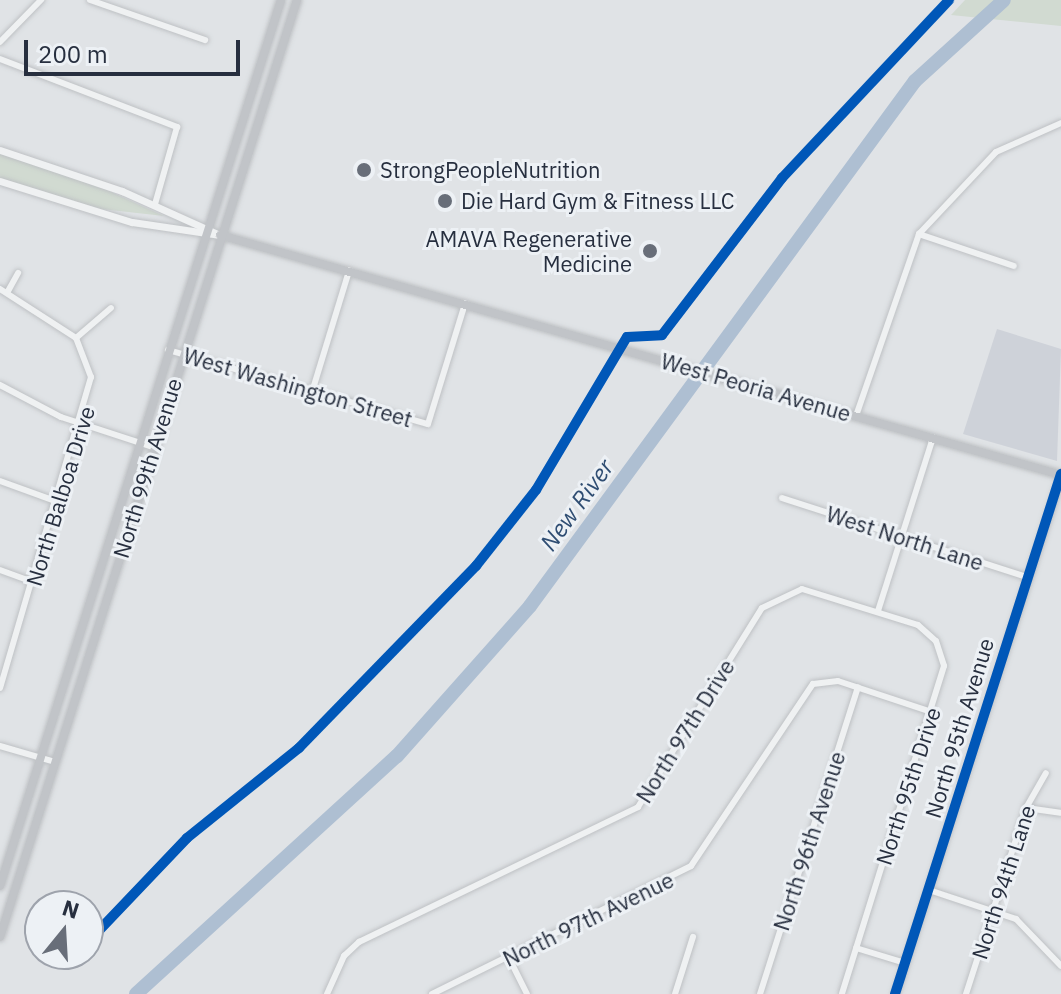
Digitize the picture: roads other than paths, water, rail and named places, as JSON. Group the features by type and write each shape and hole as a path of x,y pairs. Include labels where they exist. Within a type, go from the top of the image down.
{"main road":[{"name":"North 99th Avenue","path":"0,886 138,442 281,0"},
{"name":"North 99th Avenue","path":"0,937 297,0"},
{"path":"255,79 270,84"},
{"name":"West Peoria Avenue","path":"220,235 1061,475"},
{"path":"82,624 97,628"}],"street":[{"path":"0,42 41,0"},
{"path":"90,0 205,40"},
{"path":"0,59 177,127 155,204"},
{"path":"856,416 919,234 996,152 1061,123"},
{"name":"West Peoria Avenue","path":"0,150 155,204 207,225 220,235"},
{"name":"West Peoria Avenue","path":"0,181 204,236 220,235"},
{"path":"919,234 1014,266"},
{"path":"312,392 349,271"},
{"path":"18,273 4,291 76,338 111,308"},
{"name":"West Washington Street","path":"168,350 428,424 465,304"},
{"name":"North Balboa Drive","path":"0,688 82,424 91,377 76,338"},
{"path":"0,385 82,424 153,447"},
{"path":"878,611 933,438"},
{"name":"North 95th Avenue","path":"895,994 1061,475"},
{"path":"0,481 58,502"},
{"name":"West North Lane","path":"782,498 1027,577"},
{"path":"0,570 33,582"},
{"name":"North 97th Drive","path":"327,994 344,956 359,942 638,807 775,596 809,590 878,611"},
{"name":"North 95th Drive","path":"842,994 943,674 941,650 925,629 878,611"},
{"path":"0,659 8,661"},
{"name":"North 97th Avenue","path":"432,994 691,866 807,688 830,680 932,712"},
{"name":"North 96th Avenue","path":"760,994 858,687"},
{"path":"0,746 55,762"},
{"name":"North 94th Lane","path":"966,994 1026,808 1046,773"},
{"path":"1026,808 1061,813"},
{"path":"929,890 993,911 1032,930 1061,966"},
{"path":"675,994 693,937"},
{"path":"856,948 905,963"},
{"path":"509,958 527,994"}],"waterway":[{"name":"New River","path":"136,994 397,756 530,606 915,81 1004,0"}],"place":[{"name":"StrongPeopleNutrition","path":"364,170"},
{"name":"Die Hard Gym & Fitness LLC","path":"445,201"},
{"name":"AMAVA Regenerative Medicine","path":"650,251"}]}
